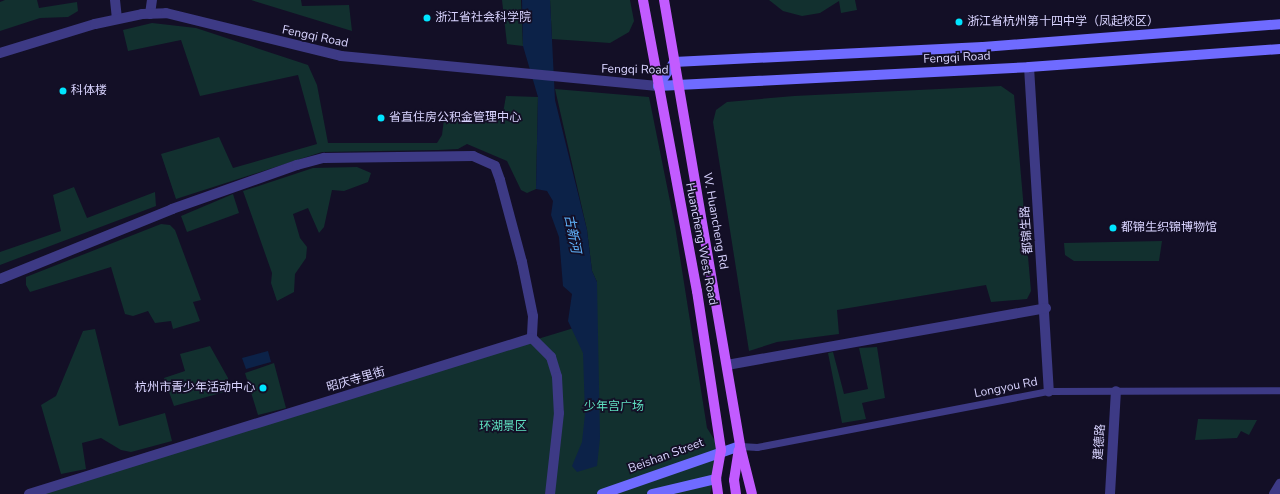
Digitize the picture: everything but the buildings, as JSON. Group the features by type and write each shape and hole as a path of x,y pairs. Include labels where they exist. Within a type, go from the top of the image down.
{"main road":[{"name":"Huancheng West Road","path":"643,0 697,291 721,450 716,479 718,494"},
{"name":"W. Huancheng Rd","path":"664,0 677,84 740,446"},
{"path":"658,86 674,62 983,47 1280,24"},
{"name":"Fengqi Road","path":"658,86 677,84 708,86 1029,67 1280,49"},
{"path":"736,494 734,480 740,446"},
{"path":"740,446 752,494"},
{"name":"Beishan Street","path":"602,494 721,450 740,446"},
{"path":"652,494 716,479"}],"street":[{"path":"115,0 117,19"},
{"path":"150,14 152,0"},
{"name":"Fengqi Road","path":"0,53 65,32 117,19 150,14 203,21 341,56 567,80 658,86"},
{"name":"都锦生路","path":"1029,67 1046,308 1049,391"},
{"path":"0,279 172,209 297,165 324,158 473,156 495,166 522,262 533,316 532,338 550,357 557,377 559,413 550,494"},
{"path":"727,365 1046,308"},
{"name":"昭庆寺里街","path":"29,494 532,338"},
{"name":"Longyou Rd","path":"740,446 757,448 1049,391 1280,390"},
{"name":"建德路","path":"1110,494 1116,391"},
{"path":"1274,494 1280,484"}],"green space":[{"path":"5,0 37,0 39,8 77,2 78,11 68,17 40,18 0,31 0,2"},
{"path":"251,0 301,0 302,6 349,5 352,31"},
{"path":"502,0 521,0 523,46 507,44"},
{"path":"550,0 630,0 634,21 629,32 610,43 552,39"},
{"path":"769,0 855,0 857,10 841,13 839,1 820,13 802,16 783,11"},
{"path":"152,23 196,28 308,65 317,85 328,143 437,143 442,135 444,119 503,113 506,96 538,97 536,189 527,193 521,190 507,161 467,144 458,149 322,152 176,199 161,154 219,137 233,168 317,144 298,75 200,96 181,40 128,51 123,30"},
{"path":"1001,86 1014,95 1031,291 1027,299 991,302 986,285 837,310 839,334 777,342 749,351 713,122 716,110 727,102 794,96"},
{"name":"少年宫广场","path":"555,89 649,97 675,226 707,428 721,450 710,494 29,494 597,321 597,282 592,271 587,230"},
{"path":"357,167 371,173 368,182 344,191 332,190 324,227 319,233 308,208 293,214 300,238 307,247 306,258 295,274 294,292 277,301 271,283 272,273 243,191 313,168"},
{"path":"74,187 87,218 155,192 156,206 0,265 0,252 61,231 53,195"},
{"path":"233,194 239,213 187,232 181,216"},
{"path":"161,224 170,225 175,230 201,300 193,302 200,321 173,329 171,321 155,323 148,311 133,316 125,314 111,267 30,292 26,285 26,277"},
{"path":"1162,241 1159,261 1074,261 1065,255 1064,243"},
{"path":"95,329 119,426 165,413 172,441 131,452 121,450 101,438 82,443 86,469 61,474 41,405 56,396 83,331"},
{"path":"210,346 228,378 228,391 174,406 164,378 185,371 180,354"},
{"path":"877,347 885,398 862,403 866,419 842,423 828,353 833,352 844,394 868,389 859,348"},
{"path":"274,363 286,408 258,415 245,373"},
{"path":"1198,419 1257,420 1249,435 1241,431 1237,438 1195,440"}],"water":[{"name":"古新河","path":"522,0 550,0 555,100 587,230 592,271 597,282 600,438 597,466 577,472 572,466 582,442 585,414 583,353 568,321 572,294 563,286 559,237 551,215 553,201 547,191 536,189 538,97 523,46"},
{"path":"268,351 271,362 246,369 242,358"}],"place":[{"name":"浙江省社会科学院","path":"427,18"},
{"name":"浙江省杭州第十四中学（凤起校区）","path":"959,22"},
{"name":"科体楼","path":"63,91"},
{"name":"省直住房公积金管理中心","path":"381,118"},
{"name":"都锦生织锦博物馆","path":"1113,228"},
{"name":"杭州市青少年活动中心","path":"263,388"}],"park label":[{"name":"环湖景区","path":"503,427"}]}
